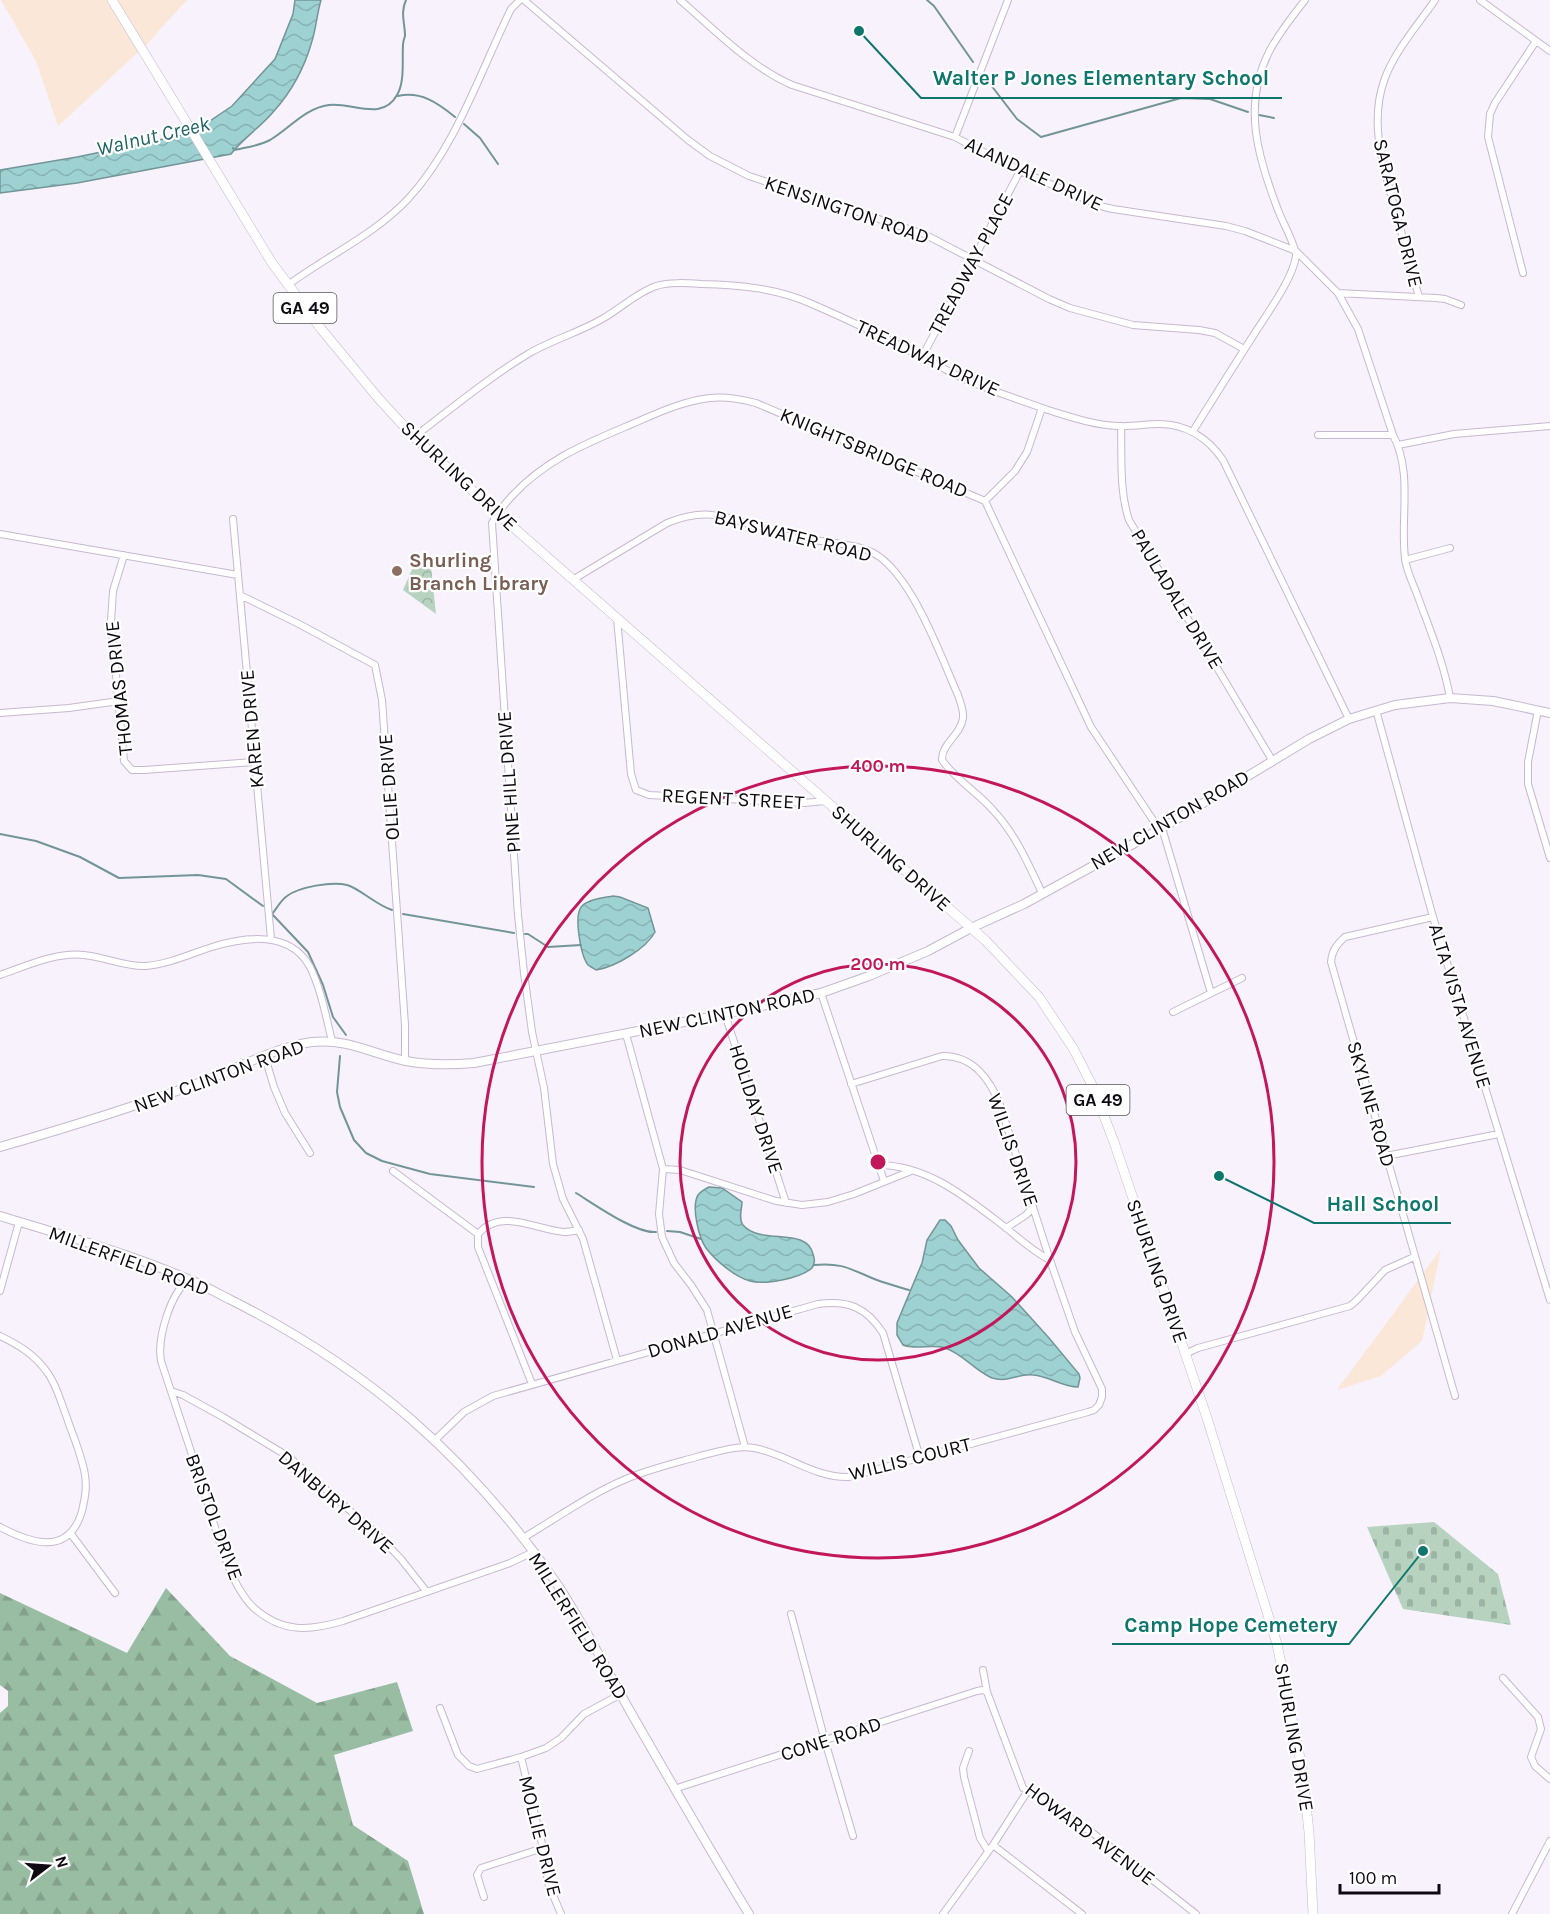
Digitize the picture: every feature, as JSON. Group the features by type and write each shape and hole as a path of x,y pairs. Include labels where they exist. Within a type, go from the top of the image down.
{"main road":[{"name":"SHURLING DRIVE","path":"112,0 272,263 358,374 414,437 496,513 1002,956 1039,997 1074,1048 1092,1084 1114,1142 1240,1522 1282,1663 1302,1768 1309,1832 1313,1914"}],"street":[{"name":"KENSINGTON ROAD","path":"522,0 688,140 730,168 924,234 973,261 1070,308 1133,325 1215,333 1244,350"},
{"path":"288,285 375,227 408,199 455,128 511,9 522,0"},
{"name":"ALANDALE DRIVE","path":"680,0 759,67 792,85 955,137 1020,171 1113,210 1226,226 1296,251 1338,293 1365,346 1398,445 1404,480 1405,560 1445,674 1450,698"},
{"path":"955,137 1008,0"},
{"path":"1193,431 1271,308 1294,264 1296,251 1277,209 1260,158 1253,121 1261,71 1269,51 1305,0"},
{"name":"SARATOGA DRIVE","path":"1419,297 1380,152 1377,121 1382,89 1391,65 1435,0"},
{"path":"1480,0 1550,51"},
{"path":"1523,273 1488,137 1490,114 1495,103 1536,41"},
{"name":"TREADWAY PLACE","path":"922,357 1020,171"},
{"name":"TREADWAY DRIVE","path":"414,437 530,353 582,330 647,290 668,284 721,284 780,293 809,302 970,381 1042,408 1083,421 1121,426 1174,425 1193,431 1210,444 1223,460 1349,718"},
{"path":"1338,293 1445,299 1461,305"},
{"name":"KNIGHTSBRIDGE ROAD","path":"496,513 537,472 576,449 673,407 698,400 725,397 756,403 985,501 1091,727 1160,829 1212,993"},
{"path":"985,501 1015,471 1027,452 1042,408"},
{"name":"PAULADALE DRIVE","path":"1121,426 1122,486 1124,505 1129,520 1272,760"},
{"path":"1398,445 1454,434 1550,426"},
{"path":"1318,435 1393,435"},
{"name":"PINE HILL DRIVE","path":"496,513 492,523 492,542 524,973 546,1097 553,1164 563,1199 579,1230 617,1360"},
{"name":"BAYSWATER ROAD","path":"574,579 667,523 697,514 726,516 775,534 868,550 887,561 896,570 911,594 958,695 963,711 960,728 942,754 942,760 993,809 1008,828 1042,893"},
{"name":"KAREN DRIVE","path":"233,519 270,939"},
{"path":"0,534 238,575"},
{"path":"1405,560 1450,549"},
{"name":"THOMAS DRIVE","path":"124,555 113,591 111,621 122,756 127,767 132,770 144,770 254,762"},
{"name":"OLLIE DRIVE","path":"240,595 375,665 382,700 405,1025 405,1061"},
{"name":"REGENT STREET","path":"617,617 631,774 636,790 649,795 804,803 825,801"},
{"name":"NEW CLINTON ROAD","path":"0,1147 144,1103 304,1044 332,1041 405,1061 456,1065 537,1052 821,993 928,951 1024,903 1160,829 1272,760 1349,718 1412,702 1450,698 1493,701 1550,713"},
{"path":"0,713 69,708 119,701"},
{"name":"ALTA VISTA AVENUE","path":"1376,710 1432,917 1550,1300"},
{"path":"1538,710 1527,772 1528,784 1550,858"},
{"name":"SKYLINE ROAD","path":"1432,917 1345,937 1338,942 1332,952 1331,962 1455,1396"},
{"path":"0,975 62,956 89,956 134,966 148,965 165,963 234,940 270,939 291,948 308,964 315,979 332,1041"},
{"path":"1173,1012 1242,978"},
{"path":"821,993 884,1181"},
{"name":"HOLIDAY DRIVE","path":"725,1014 786,1203"},
{"path":"626,1034 663,1169 659,1214 662,1237 674,1263 707,1310 745,1447"},
{"name":"WILLIS DRIVE","path":"851,1084 942,1056 955,1057 971,1064 982,1074 996,1095 1075,1332 1102,1389 1099,1406"},
{"path":"265,1057 285,1113 310,1153"},
{"path":"1386,1156 1499,1134"},
{"path":"878,1165 900,1167 923,1173 941,1182 1006,1228 1032,1250 1050,1260"},
{"path":"663,1169 680,1170 802,1206 828,1202 911,1171"},
{"path":"393,1171 478,1234"},
{"path":"1006,1228 1026,1215 1033,1207"},
{"name":"MILLERFIELD ROAD","path":"0,1216 119,1253 189,1279 272,1321 327,1354 376,1390 435,1440 497,1505 578,1617 674,1790 749,1914"},
{"path":"532,1384 478,1247 478,1234 484,1227 507,1221 564,1232 579,1230"},
{"path":"0,1291 20,1222"},
{"path":"1185,1354 1198,1348 1350,1306 1385,1270 1414,1257"},
{"name":"BRISTOL DRIVE","path":"189,1279 182,1285 176,1296 161,1335 159,1350 161,1361 231,1574 252,1607 273,1622 285,1627 321,1628 517,1560 533,1552"},
{"name":"DONALD AVENUE","path":"435,1440 471,1406 493,1396 818,1304 839,1302 861,1310 876,1322 885,1338 920,1458"},
{"path":"0,1336 22,1347 36,1358 48,1373 56,1388 85,1473 87,1493 79,1520 71,1534 60,1540 37,1542 0,1527"},
{"name":"DANBURY DRIVE","path":"171,1391 223,1417 289,1457 380,1537 413,1572 427,1592"},
{"name":"WILLIS COURT","path":"523,1538 628,1478 698,1457 745,1447 766,1451 816,1472 842,1477 859,1475 1088,1412 1099,1406"},
{"path":"71,1534 115,1593"},
{"path":"791,1614 825,1741 854,1836"},
{"name":"HOWARD AVENUE","path":"983,1670 987,1692 1020,1783 1027,1792 1042,1798 1094,1834 1196,1914"},
{"path":"1503,1678 1538,1717 1541,1729 1531,1757 1535,1766 1550,1779"},
{"name":"CONE ROAD","path":"674,1790 977,1691 987,1692"},
{"path":"440,1708 458,1755 469,1766 477,1769 521,1758 555,1743 584,1714 621,1694"},
{"path":"969,1751 963,1768 963,1777 980,1838 1082,1914"},
{"name":"MOLLIE DRIVE","path":"521,1758 543,1848 548,1883 561,1914"},
{"path":"943,1914 991,1848 1027,1792"},
{"path":"1515,1913 1550,1841"},
{"path":"484,1897 477,1875 481,1868 543,1848"}],"shaded area":[{"path":"1,0 187,0 146,45 58,126 36,61"},
{"path":"1441,1249 1422,1341 1381,1376 1337,1390"}],"green space":[{"path":"417,558 431,567 436,614 403,590"},
{"path":"1434,1522 1498,1574 1511,1625 1403,1609 1367,1527"},
{"path":"166,1588 230,1656 317,1703 397,1682 413,1731 334,1755 353,1825 408,1861 424,1914 0,1914 0,1713 8,1706 8,1691 0,1685 0,1593 127,1653"}],"water":[{"path":"295,0 321,0 306,60 281,103 231,154 77,183 0,193 0,170 77,157 192,133 232,106 275,59 293,14"},
{"path":"613,896 648,908 655,932 645,945 629,956 596,970 585,960 579,936 579,911 588,902"},
{"path":"709,1187 722,1188 742,1202 740,1216 743,1225 751,1231 793,1238 809,1246 814,1258 812,1268 794,1277 762,1283 744,1279 726,1268 706,1248 697,1222 696,1200 703,1190"},
{"path":"940,1220 945,1220 951,1226 958,1240 979,1268 1012,1297 1079,1374 1078,1387 1033,1375 1003,1379 992,1378 951,1350 903,1345 897,1335 897,1323 922,1263 927,1240"}],"waterway":[{"path":"233,148 234,150 266,142 305,114 320,107 338,105 375,109 383,108 391,103 400,90 402,77 405,36 403,14 406,0"},
{"path":"927,0 934,6 973,62"},
{"path":"984,76 1017,119 1041,137 1181,98 1210,99 1248,112"},
{"path":"398,96 414,95 429,99 455,117"},
{"path":"1259,115 1274,118"},
{"path":"464,124 480,138 498,164"},
{"path":"0,834 36,841 80,857 119,878 198,875 226,879 263,906"},
{"path":"272,914 292,893 325,884 347,885 392,910"},
{"path":"272,914 308,952 323,985 333,1017 346,1035"},
{"path":"403,914 514,933"},
{"path":"525,934 548,947 581,945"},
{"path":"340,1056 337,1092 340,1107 354,1140 366,1153 382,1161 430,1174 534,1187"},
{"path":"576,1193 627,1223 656,1232"},
{"path":"667,1231 680,1232 701,1239"},
{"path":"814,1265 824,1264 847,1268 909,1290"}],"place":[{"name":"Walter P Jones Elementary School","path":"859,31"},
{"name":"Shurling Branch Library","path":"397,571"},
{"name":"Hall School","path":"1219,1176"},
{"name":"Camp Hope Cemetery","path":"1423,1551"}],"water label":[{"name":"Walnut Creek","path":"153,136"}]}
